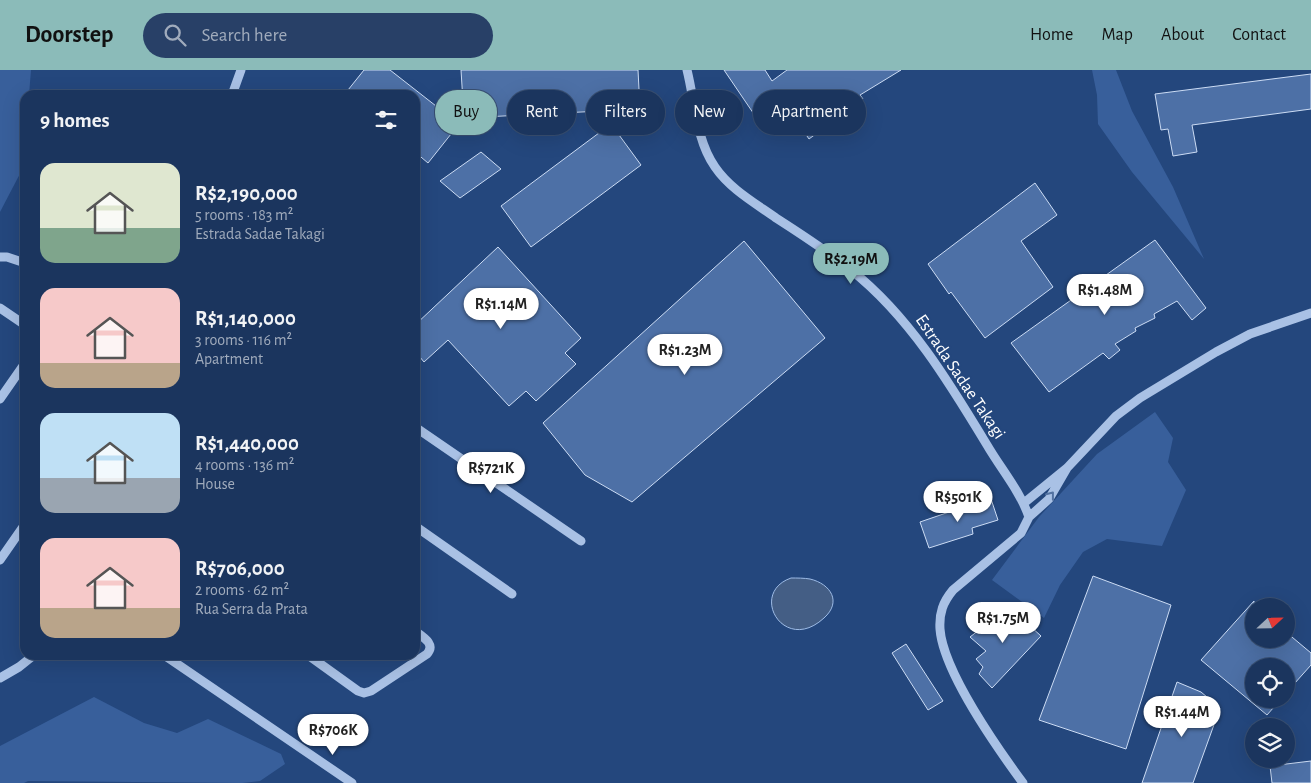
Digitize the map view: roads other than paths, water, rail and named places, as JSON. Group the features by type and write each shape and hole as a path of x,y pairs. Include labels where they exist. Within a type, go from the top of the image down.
{"street":[{"path":"234,90 241,70"},
{"name":"Estrada Sadae Takagi","path":"687,70 700,130 708,156 717,169 730,183 754,203 852,270 906,324 961,401 987,446 1024,503 1029,517"},
{"path":"4,257 20,262"},
{"path":"0,308 20,322"},
{"path":"1024,503 1067,468 1116,416 1140,398 1250,334 1311,313"},
{"path":"0,399 20,371"},
{"path":"420,430 581,541"},
{"path":"1023,783 984,725 950,664 940,630 940,614 946,599 953,590 1012,542 1025,527 1029,517 1049,498 1067,468"},
{"path":"420,530 512,594"},
{"path":"0,560 20,531"},
{"path":"420,634 428,640 430,645 430,650 420,658"},
{"path":"0,678 28,660"},
{"path":"171,660 352,783"},
{"path":"315,660 358,691 364,693 418,660"}]}
